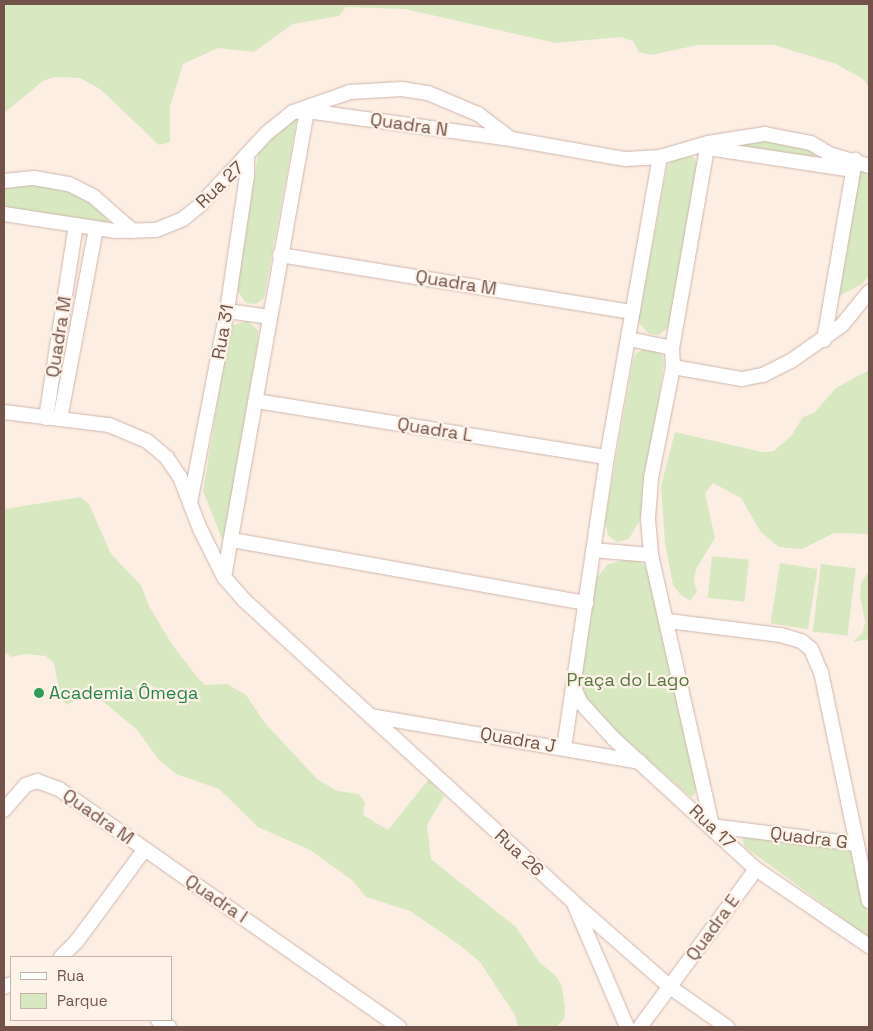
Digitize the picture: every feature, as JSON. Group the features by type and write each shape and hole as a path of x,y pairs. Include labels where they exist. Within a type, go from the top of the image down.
{"street":[{"path":"224,577 232,540 280,255 311,106 350,92 375,89 428,93 478,114 511,139 625,159 660,157 685,148 765,134 810,143 854,165"},
{"name":"Rua 27","path":"133,231 156,230 184,219 247,158 268,133 292,112 311,106"},
{"name":"Quadra N","path":"311,106 511,139"},
{"path":"685,148 707,148 869,166"},
{"path":"707,148 672,348 673,367 651,478 648,518 651,555 668,621 712,826"},
{"path":"232,540 586,603 607,457 660,157"},
{"name":"Rua 31","path":"190,504 227,311 248,175 247,158"},
{"path":"824,340 854,165"},
{"path":"4,181 34,178 69,184 94,197 133,231"},
{"path":"4,214 96,228 133,231"},
{"name":"Quadra M","path":"53,418 76,225"},
{"name":"Quadra M","path":"53,418 96,228"},
{"name":"Quadra M","path":"280,255 632,312"},
{"path":"673,367 742,379 763,375 824,340 842,325 869,292"},
{"path":"227,311 270,317"},
{"path":"629,339 672,348"},
{"name":"Quadra L","path":"256,401 607,457"},
{"path":"4,412 109,425 147,441 167,458 176,471 224,577 294,647 371,716"},
{"path":"594,550 651,555"},
{"name":"Quadra J","path":"371,716 564,748 586,603"},
{"name":"Quadra G","path":"668,621 781,635 801,641 811,648 821,672 857,844 712,826"},
{"name":"Rua 17","path":"574,688 581,703 614,739 712,826 756,869 869,946"},
{"name":"Rua 26","path":"371,716 573,902 670,987 726,1027"},
{"path":"564,748 641,762"},
{"name":"Quadra M","path":"4,810 21,788 37,781 59,789 144,850"},
{"path":"857,844 869,901"},
{"path":"66,956 144,850"},
{"name":"Quadra I","path":"144,850 399,1027"},
{"name":"Quadra E","path":"640,1027 756,869"},
{"path":"573,902 627,1027"}],"green space":[{"path":"4,4 869,4 869,87 863,79 836,64 774,45 698,45 651,55 639,52 633,41 620,37 556,43 405,9 346,7 339,16 293,24 254,52 218,48 183,64 170,107 170,142 159,145 100,89 80,78 54,77 43,81 4,113"},
{"path":"298,114 264,298 256,304 246,303 236,289 259,149"},
{"path":"769,138 813,148 814,156 809,160 740,147 739,142"},
{"path":"686,155 695,158 698,167 670,326 659,335 649,334 639,323 639,316 667,167 673,159"},
{"path":"859,168 869,171 869,276 862,284 835,298"},
{"path":"38,184 78,194 102,212 110,225 4,207 4,187"},
{"path":"247,321 258,330 258,339 226,531 222,539 203,491 230,326"},
{"path":"645,349 655,349 662,355 664,363 640,520 629,539 617,542 608,535 605,521 633,360 636,353"},
{"path":"869,370 869,534 834,533 802,549 779,547 761,532 741,498 713,483 705,493 715,538 696,569 694,581 697,592 690,601 680,594 673,585 665,543 661,486 675,432 762,452 774,451 791,436 803,417 814,413 836,388"},
{"path":"81,497 89,504 111,554 141,585 149,606 171,643 197,677 205,685 227,684 246,695 265,723 318,780 338,791 359,794 365,803 363,815 388,830 429,779 444,796 427,825 431,859 516,927 540,963 557,977 562,987 565,1008 564,1019 556,1027 518,1027 515,1015 480,962 461,946 410,911 366,897 352,880 310,850 258,827 219,789 176,774 158,759 138,731 99,698 87,694 67,705 60,696 54,663 46,656 25,654 12,657 4,652 4,509"},
{"path":"712,556 749,560 744,602 708,598"},
{"name":"Praça do Lago","path":"633,558 650,569 697,787 695,794 691,797 613,729 585,701 580,690 595,580 608,564"},
{"path":"780,563 818,569 808,629 770,623"},
{"path":"821,564 856,568 847,636 813,631"},
{"path":"869,571 869,639 853,642 863,632 865,622 860,595 861,583"},
{"path":"749,835 853,852 869,920 868,937 745,847 742,838"}],"place":[{"name":"Academia Ômega","path":"39,693"}]}
